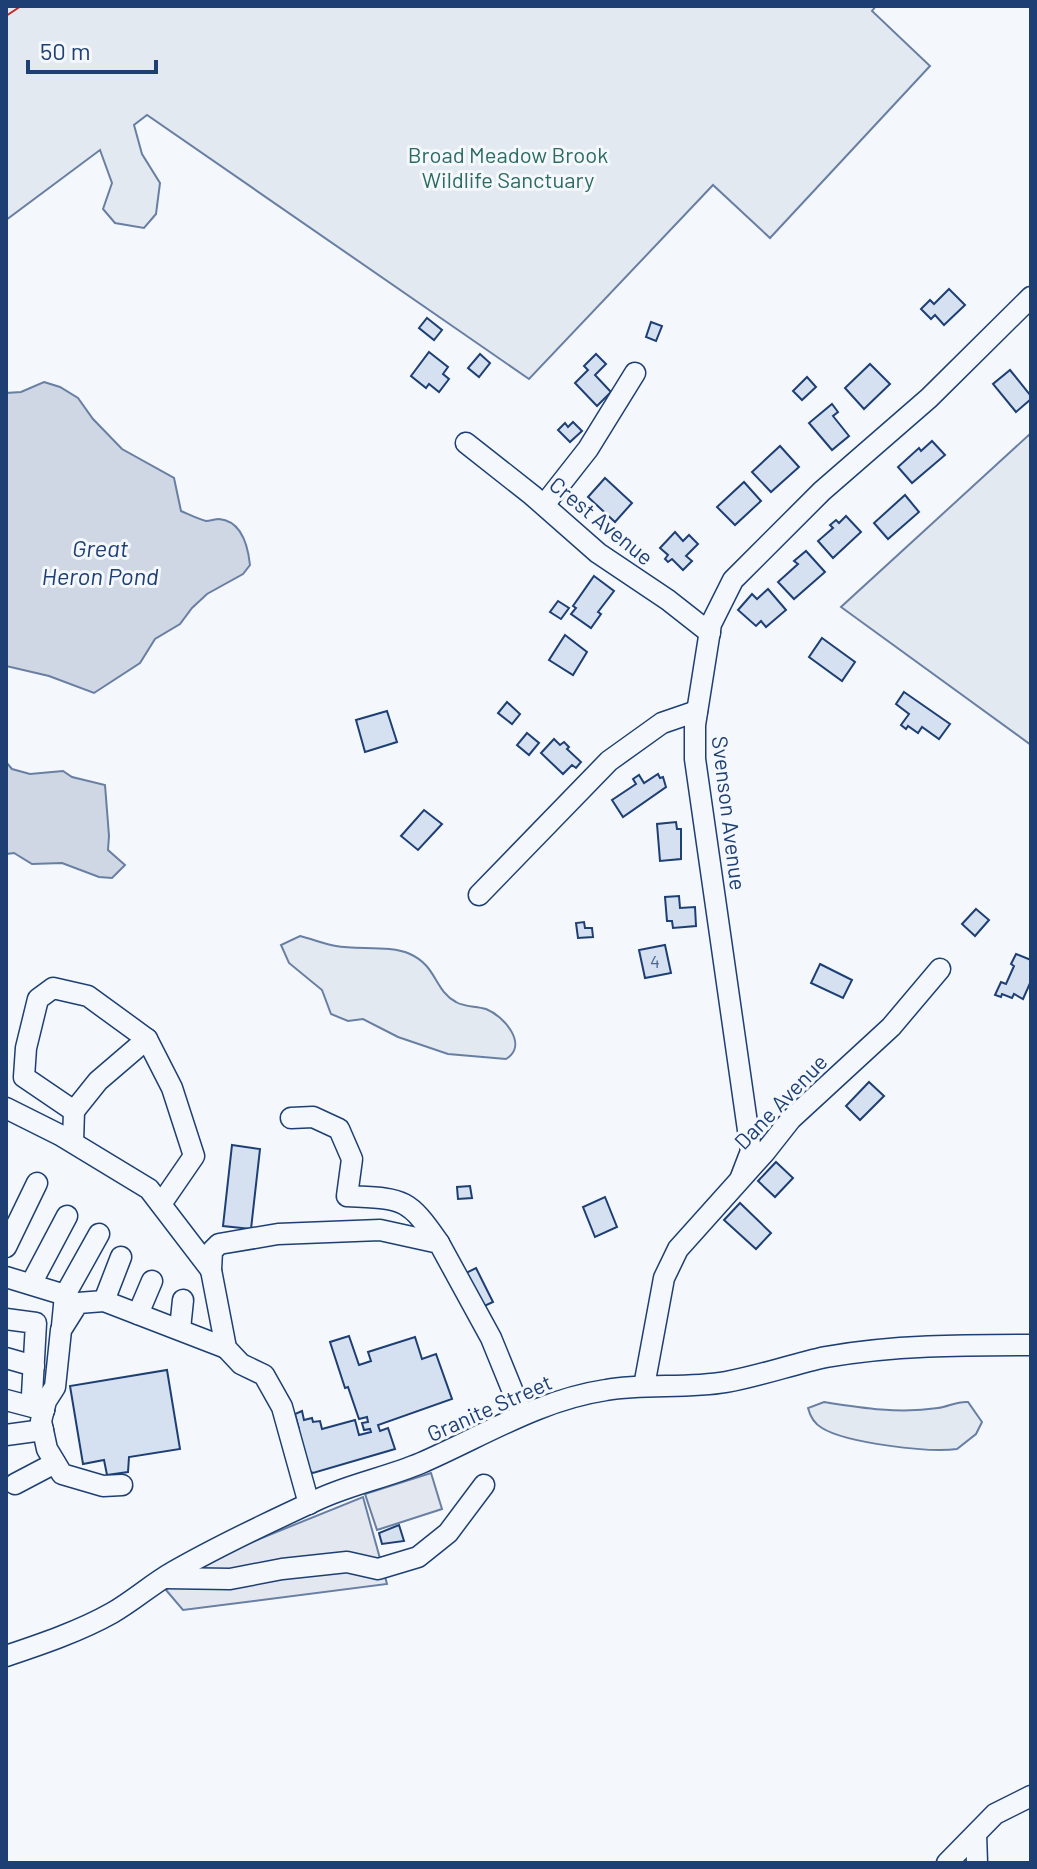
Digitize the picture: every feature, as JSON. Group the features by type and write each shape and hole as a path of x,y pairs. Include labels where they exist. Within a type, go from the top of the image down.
{"street":[{"name":"Svenson Avenue","path":"741,1177 751,1151 695,759 697,711 711,624 733,580 764,547 822,491 929,398 1031,297"},
{"path":"544,505 588,449 635,373"},
{"name":"Crest Avenue","path":"466,443 598,553 668,600 710,633"},
{"path":"479,895 609,761 662,723 697,711"},
{"name":"Dane Avenue","path":"644,1386 666,1275 678,1249 791,1119 891,1027 940,969"},
{"path":"74,1111 24,1077 26,1048 38,999 53,988 88,996 147,1039 172,1088 194,1156 161,1204"},
{"path":"73,1142 74,1111 98,1081 147,1039"},
{"path":"6,1108 73,1142 149,1189 211,1270"},
{"path":"291,1118 313,1117 339,1129 352,1159 347,1196 395,1198 419,1215 439,1243 491,1338 522,1414"},
{"path":"6,1247 37,1183"},
{"path":"31,1284 67,1216"},
{"path":"226,1348 211,1270 212,1251 219,1244 278,1234 380,1230 439,1243"},
{"path":"44,1420 55,1387 65,1295 99,1234"},
{"path":"104,1301 121,1257"},
{"path":"6,1277 65,1295"},
{"path":"138,1314 152,1281"},
{"path":"180,1329 183,1300"},
{"path":"61,1330 78,1303 104,1301 226,1348 241,1364 264,1375 282,1407 309,1504"},
{"path":"6,1319 36,1323 32,1395 44,1420 47,1449 62,1474 103,1486 122,1485"},
{"name":"Granite Street","path":"6,1656 112,1613 164,1578 309,1504 420,1463 522,1414 567,1398 644,1386 697,1386 725,1382 822,1358 873,1350 1031,1345"},
{"path":"6,1358 34,1366"},
{"path":"6,1400 44,1420"},
{"path":"6,1435 44,1420"},
{"path":"15,1484 55,1463"},
{"path":"164,1578 230,1579 282,1569 347,1562 378,1569 418,1557 448,1533 484,1485"},
{"path":"947,1863 995,1814 1028,1801"},
{"path":"976,1834 977,1863"}],"green space":[{"name":"Broad Meadow Brook Wildlife Sanctuary","path":"6,6 876,6 872,11 930,66 770,238 713,185 529,379 147,115 134,125 142,154 160,183 156,214 144,228 115,223 103,209 112,183 100,150 6,220"},
{"path":"1031,433 1031,745 841,607"},
{"path":"300,936 336,946 410,954 431,971 443,991 456,1002 486,1009 500,1018 515,1039 512,1053 506,1059 448,1054 398,1037 363,1019 348,1021 331,1014 322,990 289,963 281,945"},
{"path":"824,1402 909,1410 968,1402 982,1422 976,1434 957,1449 888,1446 849,1438 819,1426 808,1408"}],"shaded area":[{"path":"431,1473 442,1509 377,1530 365,1494"},
{"path":"363,1497 387,1584 183,1610 166,1590 195,1565"}],"water":[{"name":"Great Heron Pond","path":"44,382 78,398 122,449 174,478 181,511 206,521 219,519 233,524 242,536 249,558 250,565 243,574 207,594 180,624 155,639 140,663 94,693 49,676 6,666 6,393 21,392"},
{"path":"6,762 12,769 30,774 63,771 72,777 105,785 108,850 125,865 112,878 99,877 62,863 32,864 14,853 6,854"}],"building":[{"path":"949,289 965,305 944,325 935,315 931,319 921,309 930,300 934,304"},
{"path":"427,318 442,330 434,340 419,328"},
{"path":"651,322 662,326 656,341 646,337"},
{"path":"429,352 448,367 443,374 449,379 439,392 429,384 426,388 411,376"},
{"path":"480,354 490,363 479,377 468,368"},
{"path":"596,354 606,364 595,375 611,392 597,406 575,383 588,370 584,366"},
{"path":"870,364 890,384 864,409 845,388"},
{"path":"1010,370 1031,396 1016,412 993,384"},
{"path":"807,377 816,387 802,400 793,391"},
{"path":"832,404 838,412 833,416 849,436 832,450 809,423"},
{"path":"573,422 582,431 570,442 558,430 565,423 568,427"},
{"path":"932,441 945,455 912,483 898,467"},
{"path":"780,446 799,467 771,492 752,472"},
{"path":"605,478 632,503 615,522 588,497"},
{"path":"744,482 761,501 735,525 717,507"},
{"path":"905,495 919,512 888,539 874,523"},
{"path":"846,516 861,532 833,558 818,541 833,528 830,525 836,520 839,523"},
{"path":"675,532 683,541 689,535 698,544 686,556 692,561 683,570 672,559 668,562 665,559 668,555 660,548"},
{"path":"806,551 825,572 794,599 778,582 798,564 794,561"},
{"path":"594,576 614,591 598,612 601,614 591,628 571,614 576,608 573,606"},
{"path":"768,589 786,610 766,627 761,621 756,626 738,610 752,594 757,599"},
{"path":"558,601 569,608 561,619 550,612"},
{"path":"565,635 587,652 573,675 549,660"},
{"path":"822,638 855,662 842,681 809,657"},
{"path":"904,692 950,724 939,739 922,727 918,733 901,725 909,714 896,704"},
{"path":"507,702 520,714 512,724 498,713"},
{"path":"387,711 397,742 365,752 356,720"},
{"path":"527,733 539,743 529,755 517,745"},
{"path":"554,739 560,745 564,742 581,762 576,768 572,765 563,774 541,753"},
{"path":"658,774 660,778 663,777 666,787 623,817 612,800 636,784 633,779 639,775 644,783"},
{"path":"424,810 442,824 418,850 401,836"},
{"path":"676,822 677,829 681,829 681,859 660,861 657,824"},
{"path":"679,896 680,908 695,907 696,926 673,928 672,921 667,921 665,897"},
{"path":"976,909 989,920 975,936 962,924"},
{"path":"584,922 585,928 592,928 593,937 578,938 576,923"},
{"path":"665,945 671,973 645,978 639,950"},
{"path":"1016,954 1031,960 1031,981 1023,999 1014,994 1012,998 995,995 1001,982 1006,984"},
{"path":"820,964 852,980 843,998 811,983"},
{"path":"869,1082 884,1096 860,1120 846,1106"},
{"path":"232,1145 260,1149 251,1229 223,1226"},
{"path":"776,1162 793,1178 775,1197 758,1181"},
{"path":"470,1186 472,1198 458,1199 457,1187"},
{"path":"605,1197 617,1227 595,1237 583,1207"},
{"path":"740,1203 771,1233 756,1249 724,1220"},
{"path":"476,1268 493,1302 480,1308 464,1274"},
{"path":"349,1336 359,1365 371,1361 368,1352 415,1337 422,1359 436,1354 452,1399 378,1425 380,1431 388,1428 395,1449 313,1473 297,1430 295,1414 302,1411 304,1420 312,1418 313,1422 320,1421 322,1429 355,1420 359,1435 371,1432 370,1429 364,1430 362,1423 368,1422 367,1417 359,1419 330,1342"},
{"path":"167,1370 180,1449 129,1457 128,1472 107,1475 104,1460 83,1464 70,1386"},
{"path":"399,1525 404,1541 382,1544 379,1533"}],"power":[{"path":"6,16 21,6"}]}
